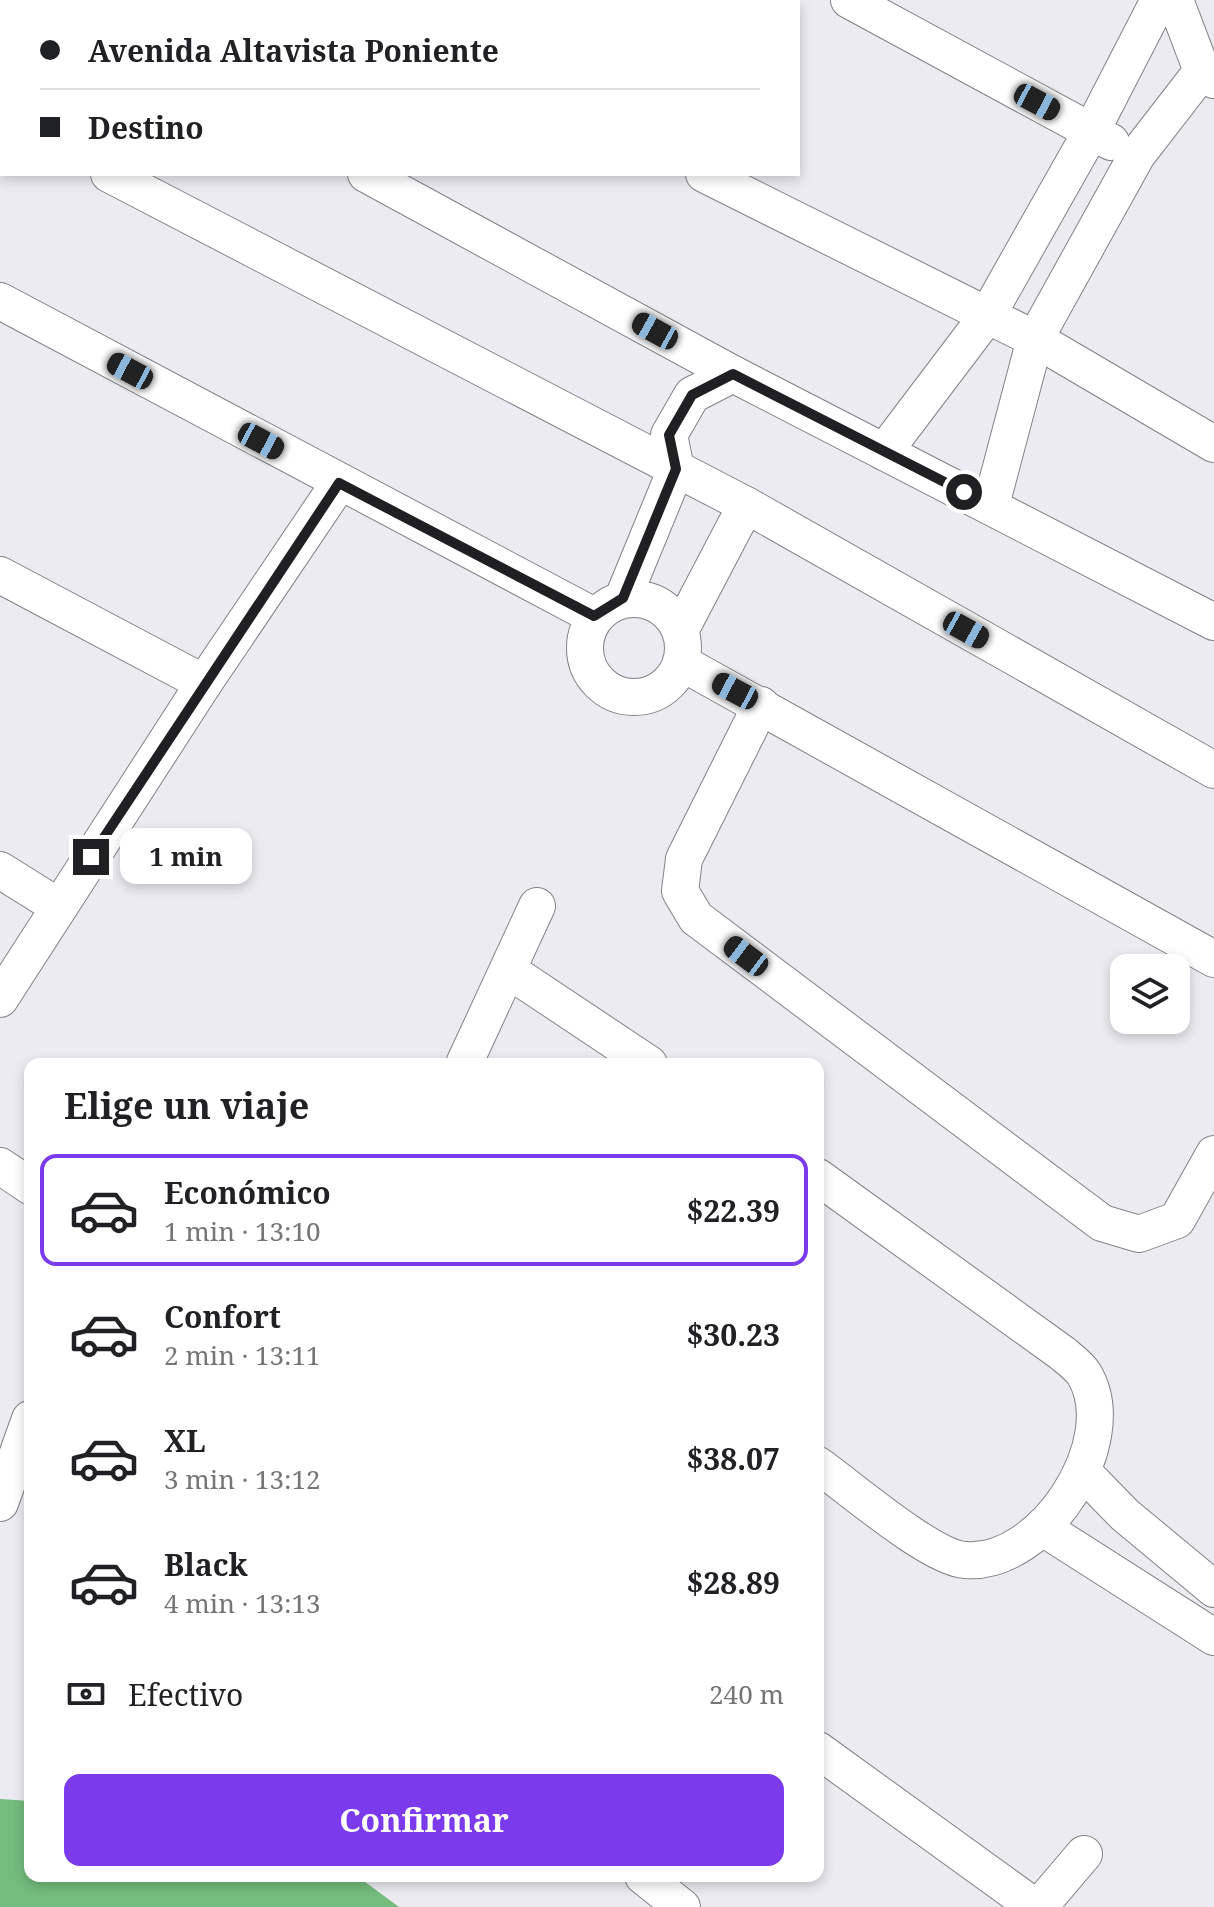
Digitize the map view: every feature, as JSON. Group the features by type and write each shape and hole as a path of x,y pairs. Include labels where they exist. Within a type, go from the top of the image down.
{"street":[{"path":"849,0 1137,155"},
{"path":"884,452 987,316 1091,132 1159,0"},
{"path":"991,505 1035,339 1137,155 1208,75 1175,0"},
{"path":"113,176 746,505 1214,770"},
{"path":"370,176 733,374 1214,622"},
{"path":"708,176 1035,339 1214,444"},
{"path":"0,301 339,483 609,607 658,603 682,646 761,705 1214,959"},
{"path":"733,374 692,395 669,435 676,469 609,607 584,639 587,664 600,684 623,696 647,696 669,684 682,646 746,505"},
{"path":"0,999 204,683 339,483"},
{"path":"0,575 204,683"},
{"path":"761,705 684,859 680,891 696,918 1102,1223 1139,1234 1177,1220 1214,1154"},
{"path":"0,870 59,907"},
{"path":"467,1058 537,906"},
{"path":"508,970 640,1058"},
{"path":"0,1166 24,1182"},
{"path":"824,1182 1062,1353 1084,1374 1094,1404 1090,1444 1083,1472 1065,1501 1043,1528 1021,1545 997,1556 964,1561 934,1549 824,1469"},
{"path":"0,1503 24,1436"},
{"path":"1083,1472 1170,1555 1214,1589"},
{"path":"1043,1528 1143,1590 1209,1624"},
{"path":"1143,1590 1170,1555"},
{"path":"824,1754 1037,1907 1084,1854"},
{"path":"651,1882 682,1907"}],"green space":[{"path":"0,1799 24,1801 24,1882 365,1882 399,1907 0,1907"}],"route":[{"path":"91,857 339,483 594,616 623,598 676,469 669,435 692,395 733,374 964,492"}]}
